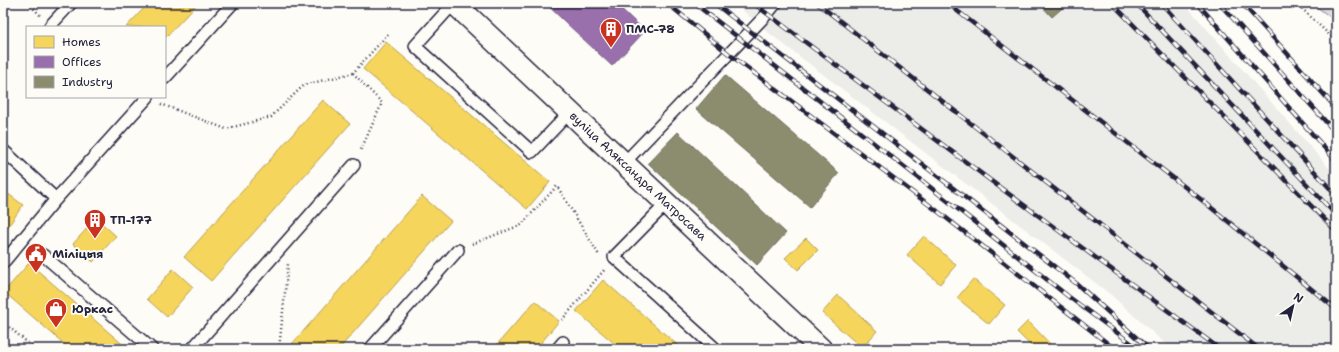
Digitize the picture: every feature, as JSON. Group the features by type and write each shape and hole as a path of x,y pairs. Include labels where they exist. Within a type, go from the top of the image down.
{"street":[{"name":"вуліца Аляксандра Матросава","path":"454,3 821,349"}],"lane":[{"path":"50,26 71,3"},
{"path":"166,77 232,3"},
{"path":"454,3 415,46 532,152 570,112"},
{"path":"624,163 776,3"},
{"path":"3,263 56,199 147,98"},
{"path":"3,150 56,199"},
{"path":"192,349 354,165"},
{"path":"667,203 614,257 716,349"},
{"path":"370,349 458,250"},
{"path":"43,255 152,349"}],"path":[{"path":"1296,3 1336,41"},
{"path":"147,98 226,129 272,117 304,84 353,73 388,34"},
{"path":"353,73 382,103 354,165"},
{"path":"458,250 521,225 557,186 602,261"},
{"path":"279,349 292,236"},
{"path":"562,320 606,268"},
{"path":"3,322 34,349"}],"shaded area":[{"path":"734,3 1184,3 1336,176 1336,349 1171,349 1110,294 769,33"},
{"path":"1312,3 1336,3 1336,24 1330,17"}],"building: Homes":[{"path":"149,3 198,3 166,37 166,26 127,26"},
{"path":"386,42 550,182 527,209 363,69"},
{"path":"323,100 350,124 211,281 184,257"},
{"path":"3,190 23,205 3,234"},
{"path":"422,196 451,221 339,349 298,349 292,344"},
{"name":"ТП-177","path":"96,218 116,236 93,262 73,244"},
{"path":"924,236 956,265 940,284 907,255"},
{"path":"806,238 818,250 798,270 785,258"},
{"path":"29,263 128,349 70,349 4,292"},
{"path":"173,269 193,287 167,317 147,299"},
{"path":"973,279 1005,305 989,324 957,298"},
{"path":"603,280 682,349 621,349 576,311"},
{"path":"838,295 877,331 862,348 822,313"},
{"path":"535,301 559,321 536,349 493,349"},
{"path":"1028,321 1054,348 1053,349 1034,349 1017,332"}],"building: Offices":[{"name":"ПМС-78","path":"545,3 615,3 645,31 612,66"}],"building: Industry":[{"path":"1039,3 1068,3 1052,17"},
{"path":"725,75 839,173 810,207 696,109"},
{"path":"678,132 786,233 757,265 648,163"}],"railway":[{"path":"667,3 729,54 936,210 1115,349"},
{"path":"694,3 1069,297 1139,349"},
{"path":"714,3 1077,284 1149,349"},
{"path":"753,3 1220,349"},
{"path":"817,3 1259,349"},
{"path":"947,3 1203,201 1336,309"},
{"path":"1112,3 1336,231"},
{"path":"1136,3 1336,215"},
{"path":"1161,3 1336,195"},
{"path":"1197,3 1336,161"},
{"path":"1219,3 1336,133"},
{"path":"1242,3 1336,108"}],"place":[{"name":"ПМС-78","path":"611,48"},
{"name":"ТП-177","path":"95,240"},
{"name":"Міліцыя","path":"36,274"},
{"name":"Юркас","path":"56,328"}]}
